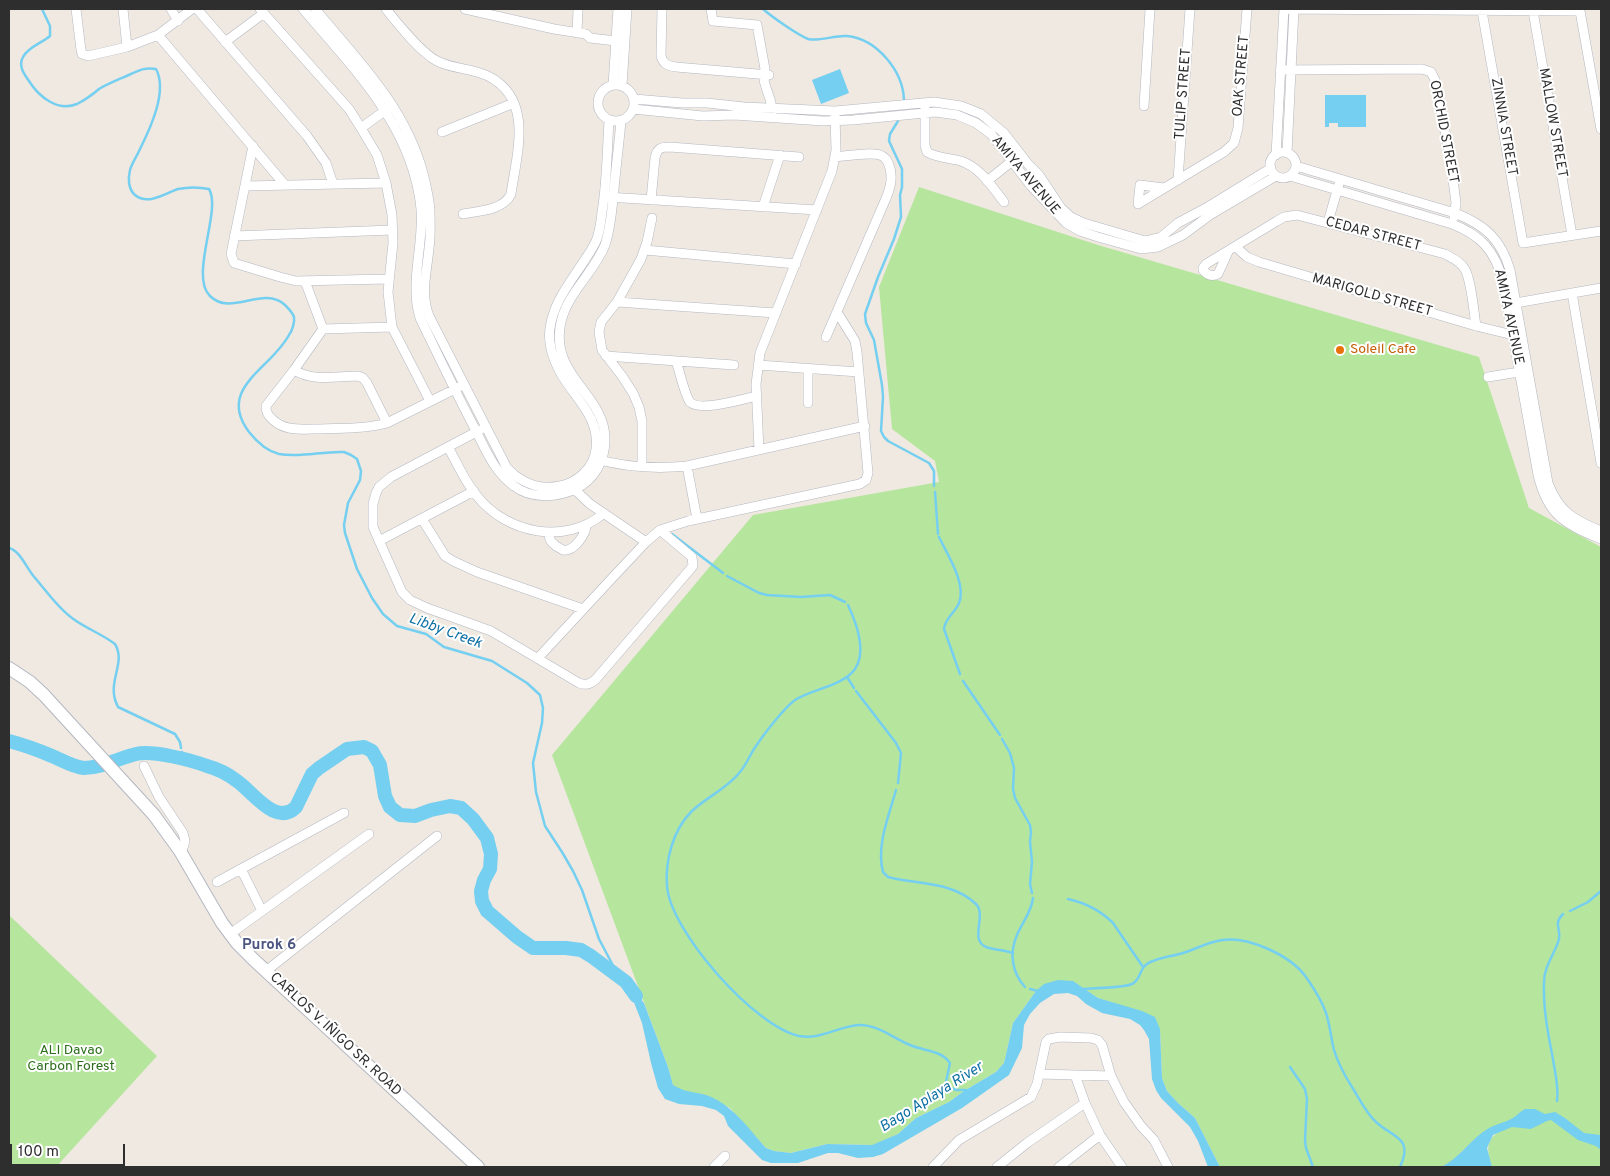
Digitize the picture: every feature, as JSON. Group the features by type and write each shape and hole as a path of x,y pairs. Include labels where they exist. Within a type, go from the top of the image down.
{"main road":[{"name":"CARLOS V. IÑIGO SR. ROAD","path":"9,668 30,682 44,695 154,815 180,851 230,934 266,971 478,1167"}],"street":[{"path":"76,9 82,54 88,56 127,47 158,35 192,9"},
{"path":"123,9 127,47"},
{"path":"172,9 178,21"},
{"path":"197,9 293,118 326,163 333,184"},
{"path":"304,9 317,15 370,87 405,126 428,190 430,209 429,247 424,291 426,308 464,384 496,468 516,488 535,494 559,495 589,480 595,473 597,460 605,438 602,423 594,407 567,369 559,339 562,316 575,291 604,245 611,219 609,197 609,121"},
{"path":"317,15 329,9"},
{"path":"386,9 432,58 444,64 487,75 504,88 514,103 519,119 519,130 509,200 491,208 463,214"},
{"path":"465,9 582,34 590,32 616,38"},
{"path":"578,9 582,34"},
{"path":"617,86 616,38 618,9"},
{"path":"617,86 627,9"},
{"path":"662,9 662,65 676,68 766,73"},
{"path":"711,9 713,21 758,25 766,73 766,91 770,96 772,113"},
{"path":"1144,106 1150,9"},
{"name":"TULIP STREET","path":"1178,180 1190,9"},
{"name":"OAK STREET","path":"1178,180 1224,152 1234,143 1238,128 1247,9"},
{"path":"1276,155 1284,9 1580,11 1601,130"},
{"path":"1287,153 1294,9"},
{"path":"225,42 262,11 349,109 362,128 377,155 390,202 393,243 388,279 388,304 392,327 430,401"},
{"name":"ZINNIA STREET","path":"1482,11 1523,243 1572,236"},
{"name":"MALLOW STREET","path":"1533,11 1572,236"},
{"path":"158,35 286,185"},
{"name":"ORCHID STREET","path":"1280,70 1434,70 1450,157 1456,203 1452,224"},
{"path":"617,86 630,91 634,104 629,116 621,121 609,121 600,113 597,101 602,91 617,86"},
{"path":"442,132 514,103"},
{"name":"AMIYA AVENUE","path":"634,104 707,103 772,113"},
{"path":"925,103 925,146 927,152 975,168 1004,202"},
{"name":"AMIYA AVENUE","path":"835,116 925,103 951,104 981,114 1004,133 1045,182 1066,224 1080,231 1141,249 1151,244 1163,245 1183,235 1203,214 1274,172"},
{"name":"AMIYA AVENUE","path":"634,104 709,117 772,113 835,116 949,114 976,123 985,129 997,140 1031,186 1058,210"},
{"path":"362,128 389,108"},
{"path":"389,108 405,147 418,192 421,210 421,236 415,288 416,307 454,389 481,429"},
{"path":"759,450 756,384 760,353 832,170 835,157 835,116"},
{"path":"609,197 621,121"},
{"path":"253,146 231,254 234,263 280,277 305,282 388,279"},
{"path":"651,200 657,147 799,157"},
{"path":"1287,153 1294,159 1296,166 1290,176 1285,178 1274,172 1271,161 1276,155 1287,153"},
{"path":"987,180 1021,154"},
{"path":"763,207 780,155"},
{"path":"826,337 888,196 892,181 889,166 882,155 835,157"},
{"name":"AMIYA AVENUE","path":"1296,166 1455,213 1487,230 1500,246 1510,270 1512,303 1538,476 1547,501 1563,520 1579,530 1601,539"},
{"name":"AMIYA AVENUE","path":"1290,176 1452,224 1478,236 1490,250 1512,303"},
{"path":"1328,222 1341,179"},
{"path":"1164,188 1178,180"},
{"path":"245,186 386,183"},
{"path":"609,197 817,210"},
{"name":"CEDAR STREET","path":"1232,249 1277,221 1291,215 1328,222 1445,254 1457,260 1465,268 1476,326"},
{"path":"642,466 642,421 639,407 622,376 602,350 599,332 601,322 617,302 645,250 652,218"},
{"path":"234,236 393,230"},
{"path":"1572,236 1601,231"},
{"name":"MARIGOLD STREET","path":"1232,249 1259,262 1476,326 1517,335"},
{"path":"645,250 796,264"},
{"path":"305,282 323,329"},
{"path":"1512,303 1601,288"},
{"path":"1572,293 1601,463"},
{"path":"617,302 776,313"},
{"path":"538,658 646,542 660,530 697,519 864,482 868,473 865,426 855,341 838,312"},
{"path":"323,329 392,327"},
{"path":"323,329 294,370 268,402 265,409 268,416 284,427 300,429 354,428 387,423 464,384"},
{"path":"606,356 734,364"},
{"path":"676,361 688,399 693,407 756,396"},
{"path":"758,365 859,372"},
{"path":"808,369 808,403"},
{"path":"294,370 311,377 358,376 363,378 387,423"},
{"path":"1488,377 1523,371"},
{"name":"AMIYA AVENUE","path":"1523,371 1545,474 1554,498 1562,509 1575,519 1601,531"},
{"path":"597,460 642,466 687,466 865,426"},
{"path":"481,429 391,477 379,487 373,504 373,527 402,592 410,600 491,631 579,683 592,683 693,566 692,557 660,530"},
{"path":"448,447 474,491 488,508 504,521 522,528 549,533 586,525 603,514"},
{"path":"687,466 697,519"},
{"path":"572,487 603,514 646,542"},
{"path":"379,541 474,491"},
{"path":"422,519 445,556 477,572 583,609"},
{"path":"549,533 550,540 561,549 566,550 572,547 584,534 586,525"},
{"path":"144,766 159,797 183,833 186,841 180,851"},
{"path":"217,882 344,813"},
{"path":"230,934 369,834"},
{"path":"266,971 437,836"},
{"path":"241,869 262,911"},
{"path":"933,1167 959,1140 1031,1097 1040,1074 1046,1042 1049,1039 1060,1036 1098,1040 1102,1046 1112,1076 1130,1112 1154,1140 1168,1167"},
{"path":"1040,1074 1112,1076"},
{"path":"1075,1075 1085,1103 1100,1135 1118,1166"},
{"path":"997,1167 1027,1143 1085,1103"},
{"path":"1059,1167 1100,1135"},
{"path":"714,1167 724,1156"}],"green space":[{"path":"919,187 1098,245 1479,357 1529,508 1601,547 1601,1167 1492,1167 1488,1148 1489,1143 1499,1132 1474,1140 1451,1162 1441,1167 1220,1167 1195,1118 1167,1091 1162,1078 1160,1029 1119,1005 1098,998 1084,989 1036,991 1013,1023 1004,1063 996,1072 949,1102 916,1118 898,1134 873,1145 827,1144 791,1153 774,1151 766,1148 730,1108 705,1095 684,1092 673,1085 668,1067 552,755 753,515 939,482 935,461 892,429 879,287"},
{"name":"ALI Davao Carbon Forest","path":"9,915 157,1056 56,1167 9,1167"}],"water":[{"path":"840,69 849,93 821,104 812,80"},
{"path":"1325,95 1366,95 1366,127 1338,127 1338,123 1329,123 1329,127 1325,127"},
{"path":"1058,980 1073,981 1098,998 1142,1011 1155,1017 1160,1029 1162,1078 1167,1091 1195,1118 1220,1167 1208,1167 1198,1141 1190,1127 1161,1098 1156,1090 1152,1079 1149,1039 1140,1025 1130,1019 1102,1013 1086,1004 1077,996 1068,993 1054,994 1040,1003 1030,1014 1024,1025 1022,1048 1009,1075 962,1108 883,1154 858,1158 838,1153 828,1153 798,1163 771,1163 762,1160 728,1126 724,1116 716,1110 702,1106 679,1104 665,1099 658,1088 642,1023 626,982 644,1003 673,1085 706,1095 724,1104 739,1117 766,1148 791,1153 827,1144 872,1145 898,1134 916,1118 949,1102 996,1072 1004,1063 1013,1023 1036,991 1044,984"},
{"path":"1525,1109 1535,1109 1545,1114 1555,1112 1584,1133 1601,1135 1601,1150 1596,1146 1578,1140 1551,1120 1531,1129 1512,1127 1493,1135 1487,1148 1492,1167 1441,1167 1453,1160 1486,1130 1511,1119"}],"waterway":[{"name":"Libby Creek","path":"42,9 50,26 50,36 28,50 21,64 24,73 33,87 50,101 63,106 70,106 83,101 99,89 140,70 156,69 159,78 159,99 148,131 130,170 131,190 140,198 151,199 182,188 209,189 212,199 212,212 204,259 204,287 210,296 218,302 237,303 267,298 285,305 293,315 294,324 281,347 242,391 239,403 241,417 249,432 262,446 279,454 344,452 357,459 361,471 360,480 348,503 344,525 345,533 357,569 372,598 383,614 397,626 426,634 444,647 492,661 527,683 540,695 543,708 542,723 533,763 536,792 545,826 573,871 582,890 599,939 618,975"},
{"path":"763,9 785,26 808,39 817,40 847,36 858,38 868,43 878,50 893,68 899,78 904,100"},
{"path":"898,121 890,134 889,141 902,169 901,217 865,314 866,323 874,340 882,385 881,431 888,441 929,463 934,471 934,486"},
{"path":"935,492 938,534"},
{"path":"672,534 723,573"},
{"path":"939,537 955,569 960,587 959,603 946,622 944,629 960,674"},
{"path":"9,548 17,553 53,600 67,614 115,644 119,659 114,689 118,707 175,734 181,748"},
{"path":"727,576 759,593 767,595 801,597 830,595 845,602"},
{"name":"Bago Aplaya River","path":"848,605 857,628 860,645 860,654 855,669 843,679 802,696 790,704 764,735 735,778 691,812 679,828 672,846 667,866 667,886 672,905 698,951 739,996 760,1015 781,1029 807,1037 858,1025 878,1029 917,1048 944,1057 950,1063 946,1082 947,1086 956,1090 966,1090"},
{"path":"847,677 854,688"},
{"path":"963,681 1000,735"},
{"path":"856,691 896,743 901,753 898,783"},
{"path":"1002,739 1010,753 1014,768 1013,789 1015,798 1030,825 1032,862 1030,884 1032,893"},
{"path":"9,741 84,768 91,768 143,753 161,754 191,761 234,778 265,806 281,813 288,812 296,807 312,774 319,768 347,749 364,747 372,751 380,765 385,796 390,807 400,815 415,816 450,806 461,808 473,819 487,838 491,854 490,869 481,891 482,901 487,911 533,948 581,950 626,982 636,996"},
{"path":"182,752 185,760"},
{"path":"896,790 882,841 881,862 883,872 888,877 899,880 946,887 967,897 979,909 978,933 981,944 989,948 1013,953"},
{"path":"1570,911 1588,902 1601,891"},
{"path":"1025,987 1017,976 1013,962 1013,949 1033,898"},
{"path":"1068,899 1092,908 1108,918 1143,967"},
{"path":"1557,1101 1558,1090 1545,1011 1544,976 1559,939 1558,921 1563,914"},
{"path":"1083,989 1132,984 1137,980 1144,966 1151,962 1222,940 1244,941 1256,944 1290,961 1306,977 1320,999 1338,1060 1366,1110 1376,1122 1400,1139 1403,1144 1405,1150 1400,1167"},
{"path":"1030,989 1038,991"},
{"path":"1290,1067 1305,1089 1307,1099 1305,1140 1313,1167"}],"place":[{"name":"Soleil Cafe","path":"1340,350"}],"district":[{"name":"Purok 6","path":"269,946"}]}
